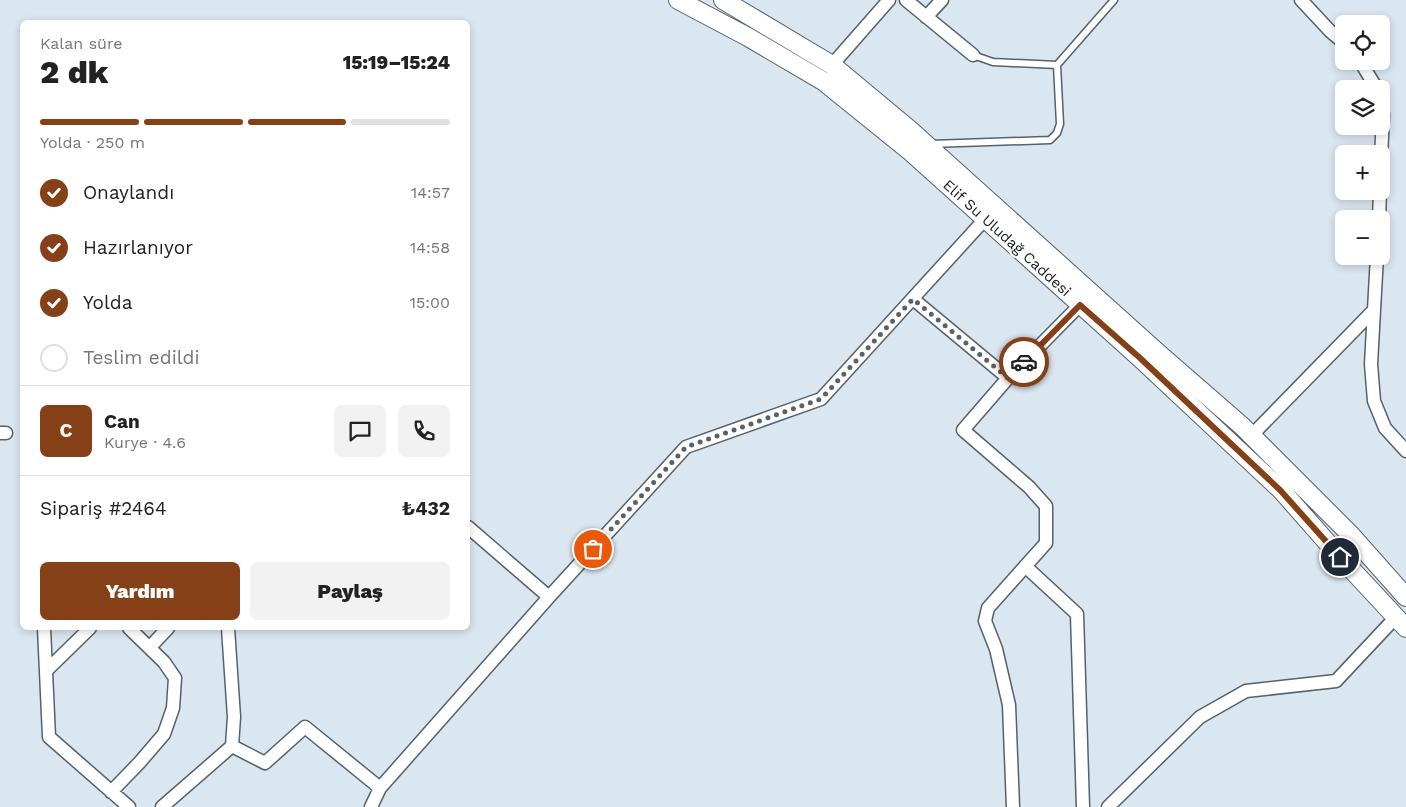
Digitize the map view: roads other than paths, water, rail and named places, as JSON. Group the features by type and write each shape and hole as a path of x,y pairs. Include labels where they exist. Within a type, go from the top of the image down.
{"main road":[{"name":"Elif Su Uludağ Caddesi","path":"678,0 748,37 822,81 911,152 1140,358 1280,490 1401,622"},
{"name":"Elif Su Uludağ Caddesi","path":"723,0 832,65 926,144 1252,435 1350,534 1406,597"}],"street":[{"path":"832,65 889,0"},
{"path":"906,0 973,55"},
{"path":"926,17 942,0"},
{"path":"1301,0 1335,35"},
{"path":"371,807 380,788 686,447 821,399 986,218"},
{"path":"1376,265 1371,364 1374,401 1385,428 1406,451"},
{"path":"913,299 1008,378"},
{"path":"1012,807 1009,705 996,650 985,621 988,608 1046,543 1046,506 963,430 1008,378 1080,305"},
{"path":"1252,435 1374,310"},
{"path":"470,528 550,597"},
{"path":"1025,566 1077,614 1083,807"},
{"path":"1108,807 1200,717 1246,691 1336,681 1401,622"},
{"path":"44,630 49,737 129,807"},
{"path":"46,671 88,630"},
{"path":"112,792 164,734 173,708 175,678 164,662 130,630"},
{"path":"150,647 166,630"},
{"path":"162,807 232,746 234,717 228,630"},
{"path":"232,746 265,763 305,727 380,788"}],"lane":[{"path":"926,144 1050,140 1057,133 1060,124 1057,65 1114,0"},
{"path":"973,55 993,62 1057,65"}]}
